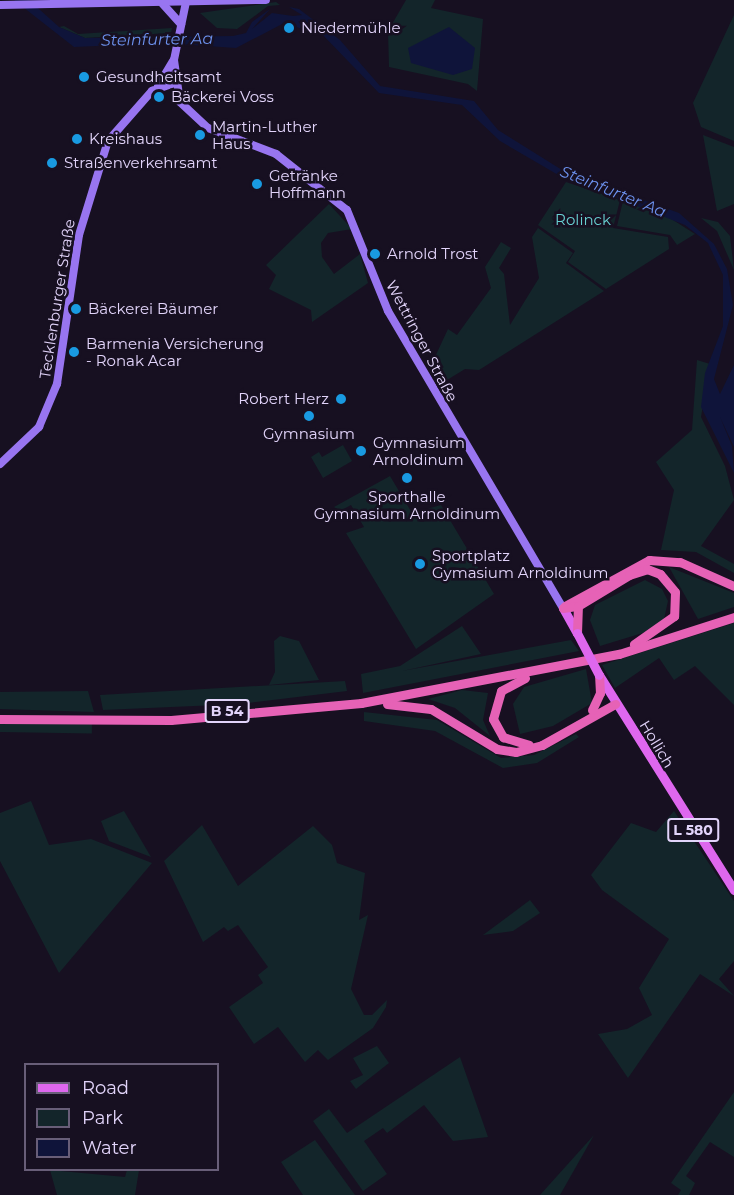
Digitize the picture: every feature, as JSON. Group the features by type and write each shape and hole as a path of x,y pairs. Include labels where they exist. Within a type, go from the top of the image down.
{"highway":[{"path":"563,608 649,560 680,562 734,586"},
{"path":"563,608 579,606 629,574 646,569 660,574 675,592 674,616 633,644"},
{"path":"577,633 579,606"},
{"name":"B 54","path":"0,717 141,716 348,700 633,644 734,616"},
{"name":"B 54","path":"0,717 171,720 361,703 555,668 651,645 734,616"},
{"path":"555,668 501,691 492,711 498,732 511,742 528,746 592,710 615,704"},
{"path":"592,710 600,693 599,675"},
{"path":"361,703 431,709 497,749 516,752 542,745 615,704"}],"main road":[{"path":"1,5 45,6 266,0"},
{"path":"161,2 181,26"},
{"name":"L 580","path":"174,83 176,46 186,2"},
{"name":"Tecklenburger Straße","path":"0,464 39,427 57,384 79,235 105,149 157,87 174,60"},
{"path":"157,87 174,83"},
{"name":"Wettringer Straße","path":"174,83 192,117 276,154 347,210 388,311 563,608"},
{"name":"Hollich","path":"563,608 615,704 734,890"}],"green space":[{"path":"406,0 435,0 431,8 483,19 477,91 468,84 389,67 388,31"},
{"path":"276,2 280,5 268,6 237,29 217,28 200,13"},
{"path":"734,15 734,141 701,127 693,103"},
{"path":"64,26 78,34 172,28 171,33 85,38 59,27"},
{"path":"703,135 734,147 734,204 717,211"},
{"name":"Rolinck","path":"566,182 620,200 613,228 668,237 669,249 606,289 568,262 575,251 538,225"},
{"name":"Rolinck","path":"623,201 662,213 695,234 677,245 670,235 617,226"},
{"path":"329,204 352,229 328,233 321,243 322,257 334,274 360,254 368,283 312,322 311,310 269,289 276,275 266,265"},
{"path":"701,218 718,222 730,236 734,270 717,231"},
{"name":"Rolinck","path":"538,228 573,253 566,263 604,291 479,370 465,369 447,380 434,359 448,329 457,335 491,288 485,267 501,242 511,248 499,268 504,274 510,325 539,278 532,237"},
{"path":"697,360 710,364 701,417 725,466 734,500 701,546 734,564 734,573 696,552 661,550 674,490 656,462 692,430"},
{"path":"343,445 352,461 323,478 311,457 319,452 322,457"},
{"name":"Sportplatz Gymasium Arnoldinum","path":"390,476 412,513 441,505 494,594 416,649 346,533 364,527 351,505 340,511 334,507"},
{"path":"669,567 734,593 734,607 698,619"},
{"path":"645,580 662,589 668,601 664,619 646,632 600,646 590,620 595,605"},
{"path":"734,623 734,705 695,666 674,680 659,658 615,688 602,665"},
{"path":"462,626 481,654 402,671 571,640 579,651 363,693 361,674 400,666"},
{"path":"280,636 299,641 319,680 269,685 275,672 274,641"},
{"path":"586,669 592,703 553,726 520,734 513,704 524,687"},
{"path":"345,681 347,691 240,704 103,710 100,695"},
{"path":"462,690 488,693 483,720 490,736 455,708 428,699"},
{"path":"88,691 94,712 0,709 0,692"},
{"path":"364,712 437,720 501,758 534,755 576,734 579,737 537,763 503,768 435,731 364,721"},
{"path":"0,722 92,724 92,734 0,732"},
{"path":"31,801 49,845 91,839 152,863 59,973 0,861 0,813"},
{"path":"124,811 151,857 109,841 101,821"},
{"path":"674,811 734,901 734,961 719,979 734,996 700,974 628,1078 598,1034 627,1029 652,1015 639,988 669,939 602,890 591,875 631,823 656,832"},
{"path":"202,825 238,886 313,826 332,845 337,863 365,873 359,920 368,915 351,989 364,1015 372,1015 387,1000 386,1007 373,1028 328,1060 318,1050 305,1062 278,1027 254,1044 229,1007 263,983 258,975 268,967 238,925 228,931 224,927 203,942 164,861"},
{"path":"530,900 540,913 513,931 483,935"},
{"path":"377,1046 389,1063 356,1089 350,1081 363,1075 353,1058"},
{"path":"460,1057 488,1137 453,1141 424,1105 387,1133 383,1128 364,1141 387,1174 363,1191 313,1121 329,1109 347,1133"},
{"path":"734,1092 734,1157 710,1142 686,1176 695,1183 689,1195 678,1195 681,1190 671,1183"},
{"path":"594,1135 560,1195 540,1195"},
{"path":"315,1140 355,1195 303,1195 281,1162"},
{"path":"50,1171 125,1177 127,1171 139,1171 135,1195 57,1195"}],"water":[{"name":"Steinfurter Aa","path":"14,0 29,0 59,27 85,38 233,36 246,33 252,22 270,9 252,29 272,13 302,15 289,7 299,9 340,40 380,86 474,101 498,130 562,170 679,213 714,244 727,269 733,305 714,379 720,394 734,365 734,447 720,417 732,446 734,473 701,407 705,373 723,326 723,275 708,243 685,225 560,176 500,141 462,105 379,93 316,28 306,31 286,22 236,48 163,43 74,47"},
{"path":"449,27 475,48 472,69 453,75 411,63 408,48"}],"place":[{"name":"Niedermühle","path":"289,28"},
{"name":"Gesundheitsamt","path":"84,77"},
{"name":"Bäckerei Voss","path":"159,97"},
{"name":"Martin-Luther Haus","path":"200,135"},
{"name":"Kreishaus","path":"77,139"},
{"name":"Straßenverkehrsamt","path":"52,163"},
{"name":"Getränke Hoffmann","path":"257,184"},
{"name":"Arnold Trost","path":"375,254"},
{"name":"Bäckerei Bäumer","path":"76,309"},
{"name":"Barmenia Versicherung - Ronak Acar","path":"74,352"},
{"name":"Robert Herz","path":"341,399"},
{"name":"Gymnasium","path":"309,416"},
{"name":"Gymnasium Arnoldinum","path":"361,451"},
{"name":"Sporthalle Gymnasium Arnoldinum","path":"407,478"},
{"name":"Sportplatz Gymasium Arnoldinum","path":"420,564"}]}
